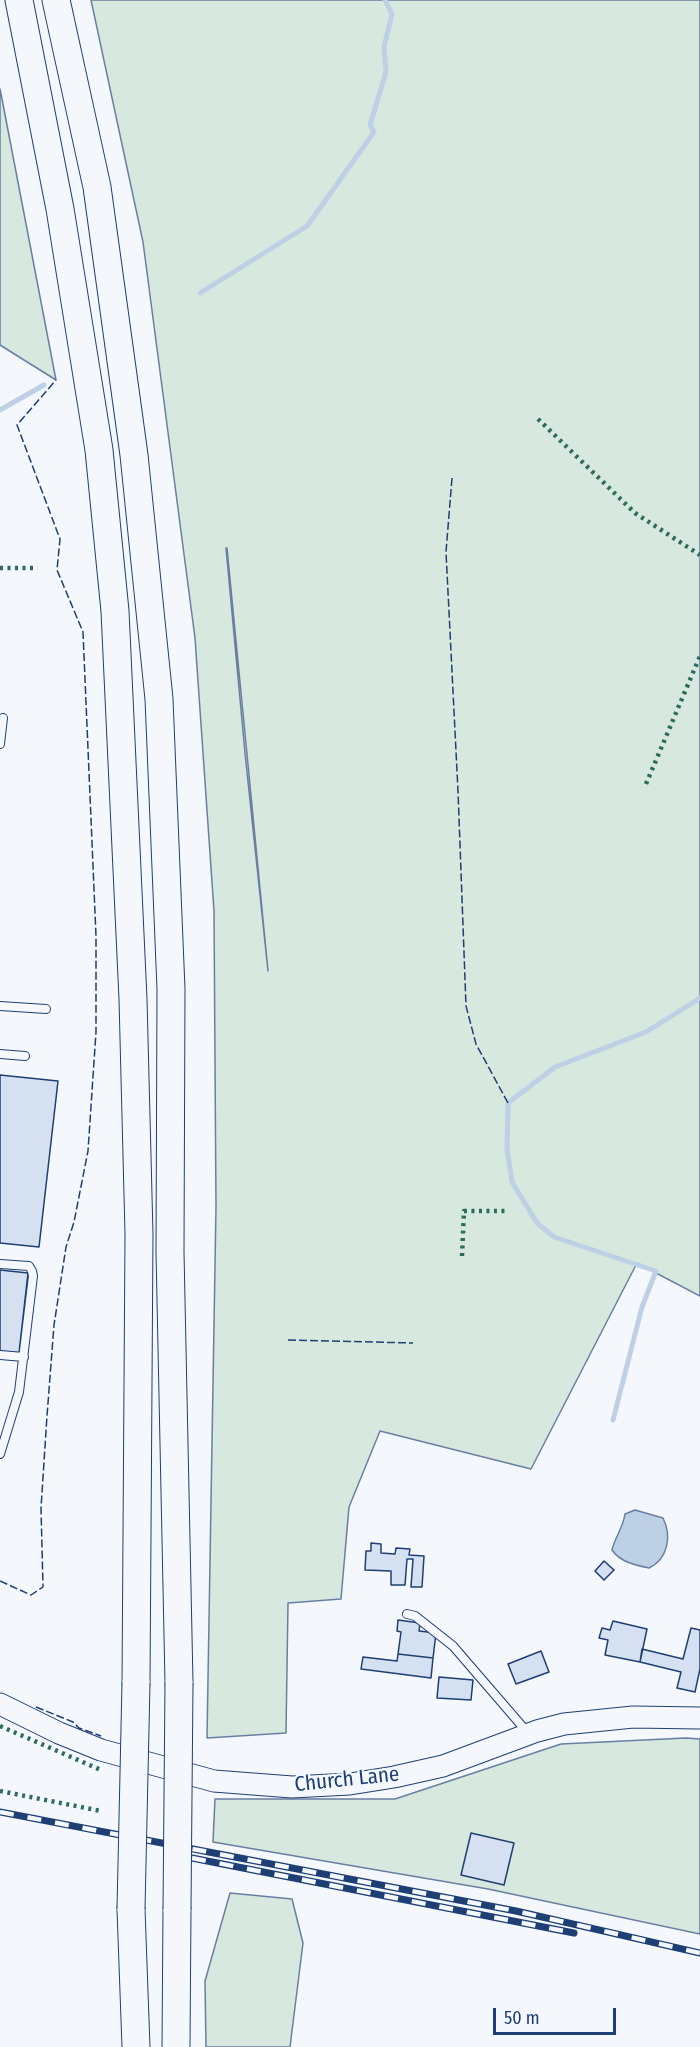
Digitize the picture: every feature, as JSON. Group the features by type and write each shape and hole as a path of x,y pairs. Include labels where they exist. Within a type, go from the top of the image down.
{"highway":[{"path":"19,0 60,209 99,450 115,611 132,987 139,1234 136,1683 131,1910 136,2045"},
{"path":"56,0 97,187 134,455 159,699 171,989 170,1252 179,1683 177,2047"}],"street":[{"name":"Church Lane","path":"0,1704 59,1733 101,1750 214,1781 292,1787 350,1784 394,1778 443,1766 529,1734 564,1724 633,1717 699,1716"}],"lane":[{"path":"0,744 3,718"},
{"path":"0,1006 46,1009"},
{"path":"0,1054 25,1056"},
{"path":"0,1264 29,1266 33,1271 19,1392 0,1454"},
{"path":"0,1355 24,1358"},
{"path":"407,1614 415,1616 453,1646 529,1734"}],"shaded area":[{"path":"91,0 700,0 700,1296 637,1263 531,1469 380,1431 349,1507 341,1599 288,1603 286,1733 207,1738 216,1207 214,911 195,638 143,242","holes":["227,548 268,971 245,753"]},
{"path":"0,89 2,99 56,380 0,345"},
{"path":"700,1739 700,1934 488,1889 213,1842 215,1799 395,1799 561,1744"},
{"path":"230,1893 292,1899 303,1943 290,2047 206,2047 205,1981"}],"water":[{"path":"635,1510 663,1518 666,1525 668,1539 664,1553 649,1568 624,1560 612,1550 625,1514"}],"building":[{"path":"0,1075 58,1081 39,1247 0,1243"},
{"path":"0,1270 28,1273 19,1353 0,1351"},
{"path":"371,1543 381,1544 381,1553 395,1554 396,1548 410,1549 409,1555 424,1556 422,1587 411,1587 413,1559 407,1559 405,1585 391,1585 391,1571 365,1570 366,1551 371,1551"},
{"path":"604,1561 614,1570 604,1580 595,1571"},
{"path":"398,1620 420,1623 419,1631 436,1633 433,1658 398,1654 401,1632 397,1631"},
{"path":"613,1621 647,1629 640,1662 605,1655 608,1640 599,1638 602,1628 610,1630"},
{"path":"691,1628 700,1630 700,1669 695,1692 677,1688 681,1672 640,1662 642,1649 683,1659"},
{"path":"541,1651 549,1672 516,1684 508,1664"},
{"path":"398,1654 433,1658 431,1678 361,1669 363,1657 397,1661"},
{"path":"439,1677 473,1680 471,1700 437,1698"},
{"path":"471,1833 514,1843 504,1885 461,1875"}],"waterway":[{"path":"200,293 307,226 374,132 370,125 386,72 384,47 392,14 385,0"},
{"path":"0,410 44,385"},
{"path":"613,1420 642,1307 656,1271 554,1237 537,1223 512,1182 507,1149 508,1103 555,1067 646,1032 700,998"}],"railway":[{"path":"0,1812 516,1911 700,1953"},
{"path":"192,1858 574,1933"}],"hedge":[{"path":"538,419 635,513 700,555"},
{"path":"0,568 34,568"},
{"path":"646,784 700,656"},
{"path":"462,1256 464,1211 507,1211"},
{"path":"0,1726 101,1770"},
{"path":"0,1791 101,1811"}],"fence":[{"path":"0,1581 31,1595 43,1587 41,1508 54,1325 66,1247 74,1222 88,1151 96,1032 96,936 83,632 57,570 60,539 17,425 56,380"},
{"path":"452,478 446,552 466,1006 476,1044 508,1103"},
{"path":"288,1340 413,1343"},
{"path":"36,1707 101,1736"}]}
